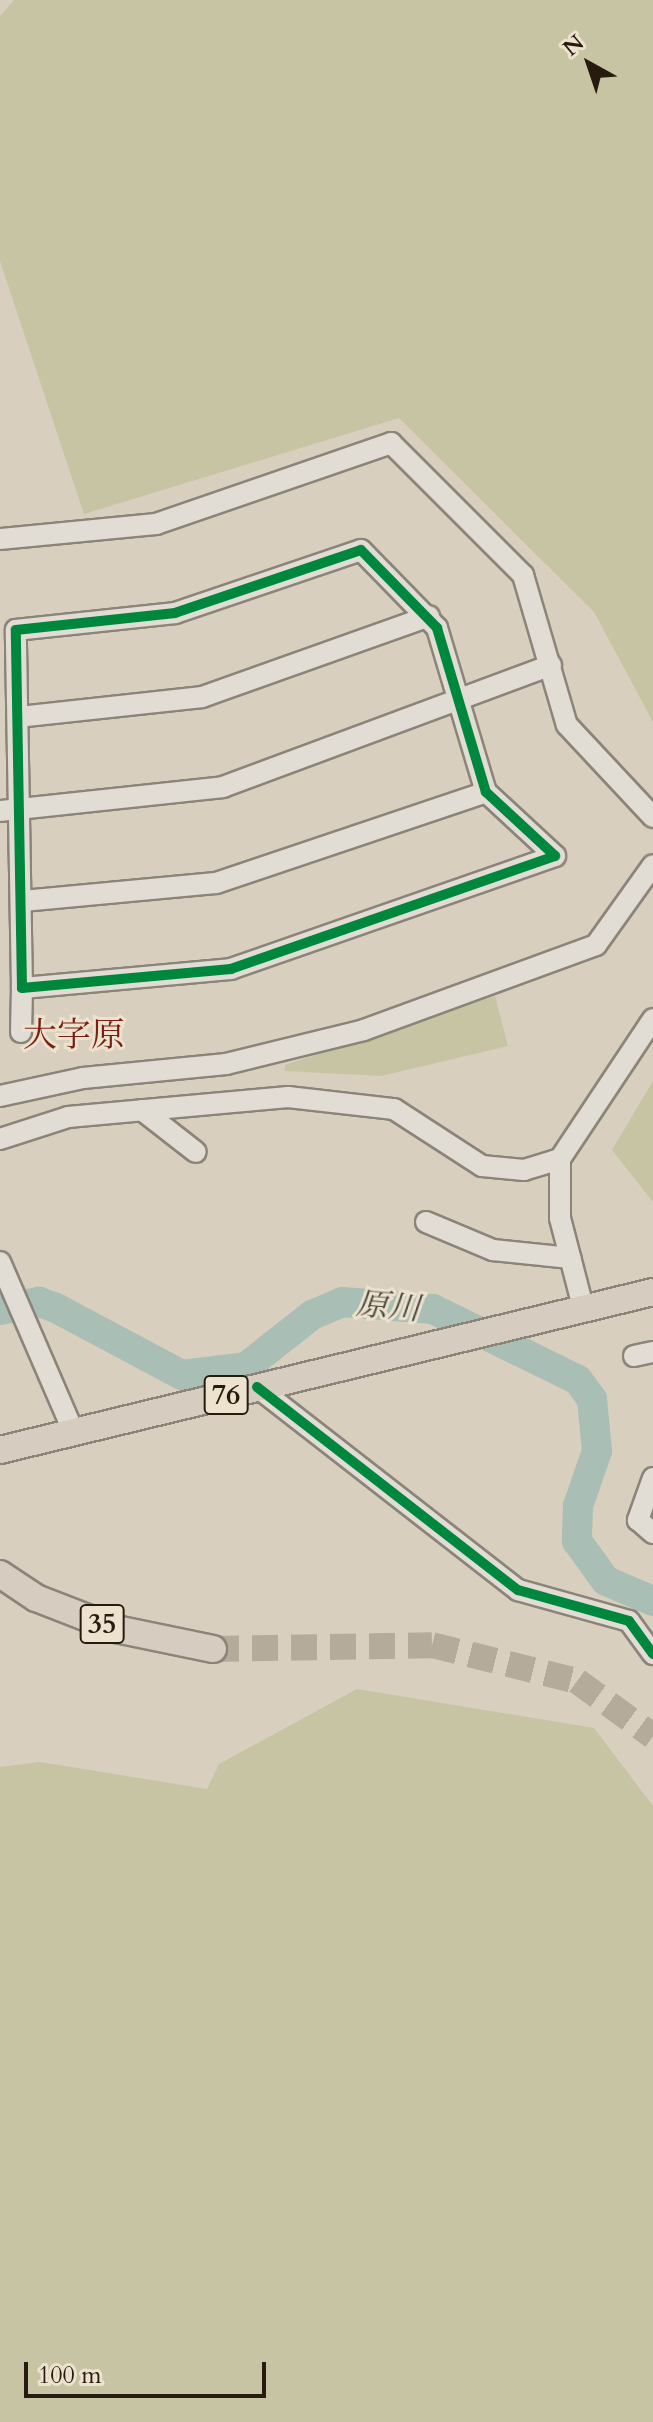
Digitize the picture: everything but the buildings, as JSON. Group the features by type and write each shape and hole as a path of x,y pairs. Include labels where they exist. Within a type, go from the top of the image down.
{"main road":[{"name":"76","path":"0,1450 653,1292"},
{"name":"35","path":"0,1574 36,1598 116,1629 213,1649"}],"street":[{"path":"0,539 156,524 391,443 523,575 576,739 653,817"},
{"path":"21,1032 22,901 9,810 18,717 16,630 175,613 361,550 429,616 460,700 486,792 555,856 231,969 22,988"},
{"path":"18,717 202,697 429,616"},
{"path":"9,810 223,787 551,665"},
{"path":"22,901 216,883 486,792"},
{"path":"0,1096 83,1078 226,1064 364,1030 596,945 653,865"},
{"path":"583,1307 556,1190 560,1159 653,1019"},
{"path":"0,1139 68,1117 288,1097 394,1109 482,1166 524,1170 560,1159"},
{"path":"142,1110 196,1152"},
{"path":"426,1222 493,1250 571,1258"},
{"path":"0,1262 74,1433"},
{"path":"257,1387 518,1590 629,1621 653,1654"},
{"path":"653,1478 638,1520 653,1533"}],"shaded area":[{"path":"14,0 653,0 653,722 594,612 399,418 84,514 0,261 0,16"},
{"path":"495,996 508,1046 381,1076 285,1071 285,1065"},
{"path":"653,1081 653,1202 612,1150"},
{"path":"357,1689 594,1728 653,1806 653,2422 0,2422 0,1767 40,1762 207,1789 219,1764"}],"waterway":[{"name":"原川","path":"0,1310 39,1302 56,1308 182,1375 246,1367 312,1315 342,1302 433,1309 578,1380 592,1399 597,1451 578,1506 577,1541 606,1581 653,1601"}],"tunnel":[{"path":"213,1649 432,1645 577,1681 653,1736"}],"cycle path":[{"path":"361,550 437,628 486,792 555,856 231,969 22,988 16,630 175,613 361,550"},
{"path":"257,1387 518,1590 629,1621 653,1654"}],"district":[{"name":"大字原","path":"74,1036"}]}
